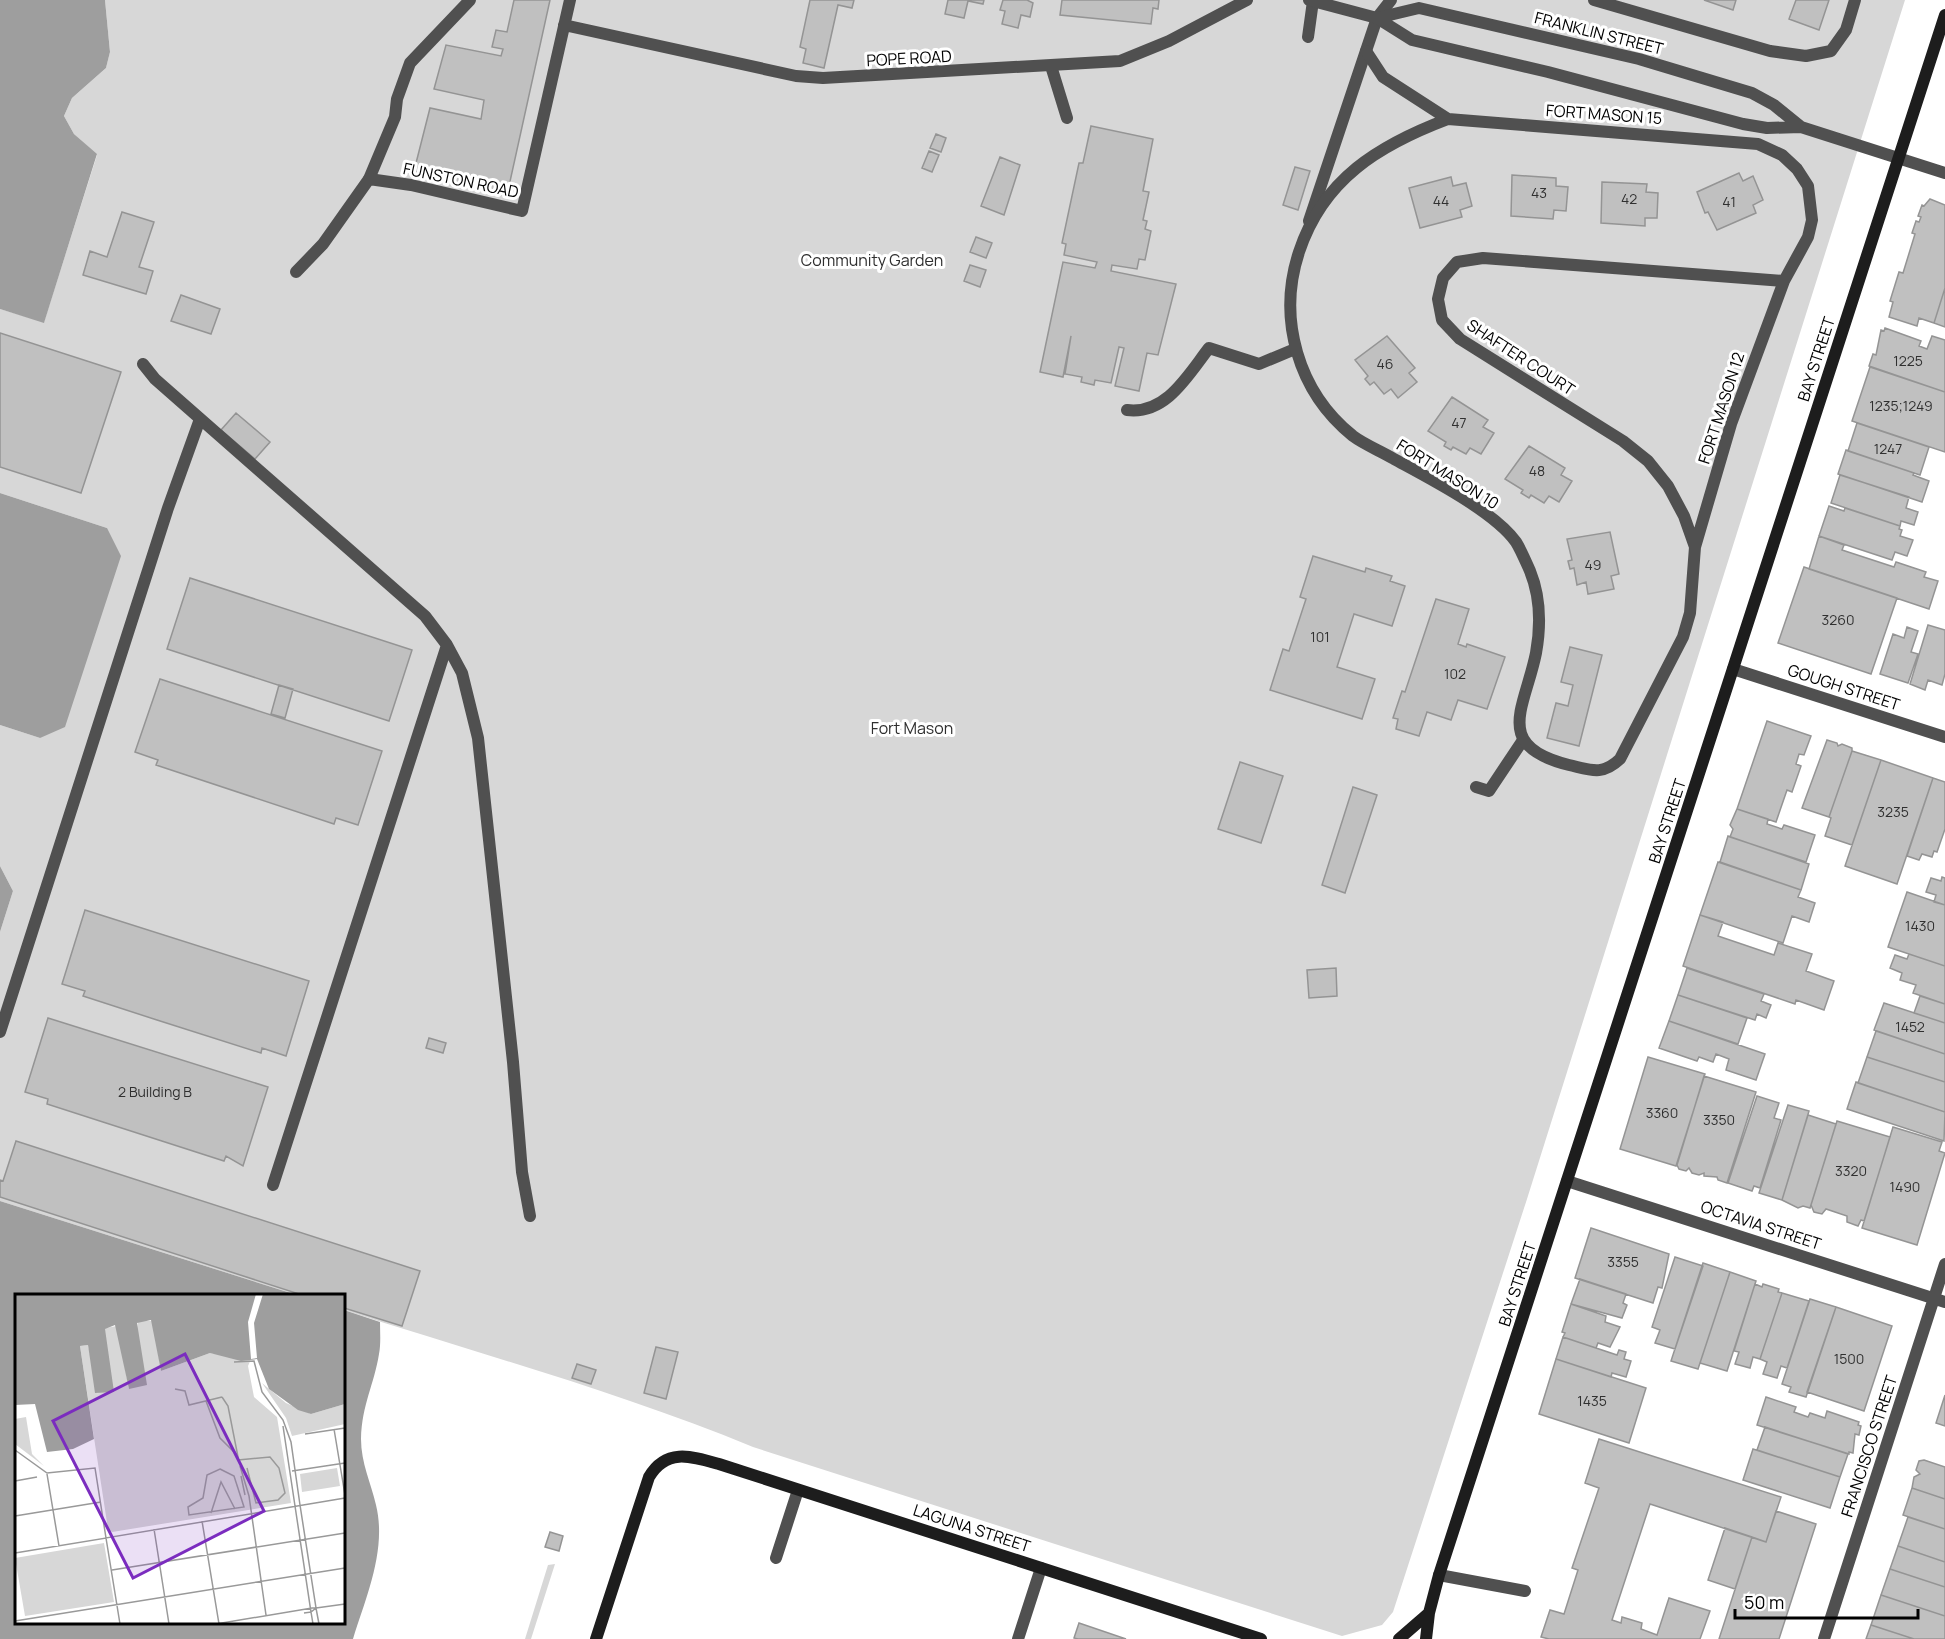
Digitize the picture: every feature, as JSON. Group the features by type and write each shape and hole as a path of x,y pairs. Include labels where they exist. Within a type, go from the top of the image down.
{"main road":[{"name":"BAY STREET","path":"1426,1639 1429,1614 1439,1575 1945,15"},
{"name":"LAGUNA STREET","path":"596,1639 645,1485 654,1469 671,1456 695,1457 1261,1639"},
{"path":"1399,1639 1429,1614"}],"street":[{"path":"296,272 323,244 369,179 395,117 397,99 410,63 470,0"},
{"name":"FUNSTON ROAD","path":"369,179 411,185 522,211 570,0"},
{"name":"POPE ROAD","path":"564,25 796,76 823,78 1051,66 1120,60 1169,41 1247,0"},
{"path":"1308,37 1312,0"},
{"name":"FRANKLIN STREET","path":"1312,0 1377,18 1412,40 1640,95 1743,124 1767,128 1801,127 1945,173"},
{"name":"FORT MASON 10","path":"1391,0 1377,18 1295,264 1290,311 1295,349 1311,387 1336,419 1354,437 1416,471 1489,516 1515,542 1531,574 1541,613 1536,653 1519,714 1519,727 1523,740"},
{"path":"1594,0 1770,51 1806,56 1831,51 1846,30 1855,0"},
{"name":"FRANKLIN STREET","path":"1377,18 1419,8 1639,59 1752,93 1774,105 1801,127"},
{"path":"1366,51 1383,77 1448,119"},
{"path":"1051,66 1067,118"},
{"path":"1308,225 1331,192 1350,172 1403,139 1448,119"},
{"name":"FORT MASON 15","path":"1448,119 1758,144"},
{"name":"FORT MASON 12","path":"1695,547 1731,424 1784,281 1808,237 1812,220 1812,202 1808,186 1797,170 1782,155 1758,144"},
{"name":"SHAFTER COURT","path":"1695,547 1684,516 1668,486 1648,461 1623,441 1460,339 1442,320 1438,299 1443,278 1457,262 1483,258 1784,281"},
{"path":"1127,410 1142,412 1161,403 1178,389 1209,348 1259,364 1295,349"},
{"path":"143,364 155,379 418,609 447,645 462,673 478,738 513,1062 522,1172 530,1216"},
{"path":"0,1032 168,508 200,419"},
{"path":"1476,787 1489,791 1523,740 1532,751 1545,759 1593,771 1609,769 1620,759 1683,637 1689,613 1695,547"},
{"path":"273,1185 447,645"},
{"name":"GOUGH STREET","path":"1733,669 1945,737"},
{"name":"OCTAVIA STREET","path":"1568,1181 1940,1300"},
{"name":"FRANCISCO STREET","path":"1824,1639 1940,1300 1945,1264"},
{"path":"776,1558 798,1490"},
{"path":"1018,1639 1041,1568"},
{"path":"1439,1575 1525,1591"}],"green space":[{"name":"Fort Mason","path":"105,0 1905,0 1527,1199 1393,1612 1382,1625 1342,1636 753,1447 601,1391 345,1310 345,1294 294,1294 0,1201 0,932 13,891 0,866 0,725 40,738 107,528 0,493 0,309 44,322 97,155 74,134 64,116 72,98 106,68 110,52"},
{"path":"555,1564 531,1639 525,1639 548,1565"}],"shaded area":[{"path":"0,0 105,0 110,52 106,68 72,98 64,116 74,134 97,154 44,323 0,309"},
{"path":"0,493 107,528 121,556 65,727 40,738 0,725"},
{"path":"0,866 13,891 0,932"},
{"path":"0,1201 294,1294 15,1294 15,1624 345,1624 345,1310 380,1322 379,1354 366,1405 361,1439 364,1465 376,1505 379,1539 374,1573 353,1639 0,1639"}],"building":[{"path":"514,0 550,0 507,195 414,171 430,108 481,119 484,100 434,89 446,45 501,56 503,49 492,47 496,30 507,32"},
{"path":"810,0 854,0 852,8 838,5 824,68 803,63 806,49 800,47"},
{"path":"948,0 984,0 983,4 968,1 964,18 945,14"},
{"path":"1003,0 1027,0 1033,3 1030,17 1021,15 1018,28 1002,24 1005,11 1000,10"},
{"path":"1062,0 1159,0 1158,9 1153,8 1151,24 1060,15"},
{"path":"1704,0 1736,0 1733,10"},
{"path":"1796,0 1829,0 1819,30 1789,19"},
{"path":"1091,126 1153,139 1143,191 1149,192 1143,220 1147,221 1145,229 1151,231 1145,260 1139,259 1137,269 1112,265 1111,271 1176,284 1158,355 1147,353 1139,391 1115,386 1124,348 1119,347 1111,383 1095,380 1094,385 1081,382 1082,377 1065,374 1071,336 1063,377 1040,372 1063,262 1095,268 1097,262 1064,255 1066,244 1062,243 1079,163 1083,163"},
{"path":"936,134 946,138 941,152 930,148"},
{"path":"929,151 939,155 932,172 922,168"},
{"path":"1000,157 1020,165 1004,215 981,206"},
{"path":"1295,167 1310,171 1298,210 1283,205"},
{"path":"1739,173 1743,181 1753,176 1763,200 1753,205 1756,213 1717,230 1708,212 1705,213 1697,192"},
{"path":"1512,175 1556,178 1556,186 1568,187 1566,211 1554,210 1553,219 1511,216"},
{"path":"1451,177 1453,186 1466,183 1472,206 1460,210 1462,217 1420,228 1409,188"},
{"path":"1602,182 1647,184 1646,192 1658,193 1657,218 1645,218 1645,226 1601,223"},
{"path":"1930,199 1945,205 1945,288 1934,323 1919,318 1917,326 1889,317 1893,302 1890,301 1899,272 1903,273 1915,234 1912,233 1916,221 1919,222 1921,217 1918,216 1922,205 1924,206"},
{"path":"122,212 154,222 139,267 153,271 146,294 83,275 90,251 107,257"},
{"path":"976,237 992,243 986,258 970,252"},
{"path":"970,265 986,270 980,287 964,281"},
{"path":"1945,288 1945,327 1934,323"},
{"path":"181,295 220,309 211,334 171,321"},
{"path":"1885,328 1921,341 1919,346 1927,349 1932,336 1945,340 1945,392 1869,366 1873,354 1876,355 1881,330 1884,331"},
{"path":"0,333 121,372 81,493 0,467"},
{"path":"1387,336 1415,368 1409,373 1417,382 1398,398 1391,389 1384,394 1374,382 1370,385 1365,379 1368,376 1355,360"},
{"path":"1870,367 1945,392 1945,452 1852,421"},
{"path":"1452,397 1488,420 1483,427 1494,433 1481,454 1470,448 1466,454 1453,447 1451,450 1444,446 1446,442 1428,431"},
{"path":"236,413 270,442 255,459 221,430"},
{"path":"1857,423 1929,447 1920,475 1848,451"},
{"path":"1529,446 1565,468 1561,475 1572,481 1559,502 1549,496 1544,503 1531,495 1529,498 1521,493 1523,490 1505,479"},
{"path":"1846,450 1914,473 1913,475 1929,481 1922,502 1838,474"},
{"path":"1840,475 1909,497 1906,508 1918,512 1914,525 1901,521 1900,526 1831,503"},
{"path":"1829,506 1844,511 1845,508 1900,526 1899,529 1902,530 1900,536 1913,540 1907,556 1895,552 1892,560 1819,536"},
{"path":"1610,532 1619,574 1611,576 1614,589 1588,594 1586,582 1577,585 1574,568 1570,569 1568,561 1572,560 1567,539"},
{"path":"1819,536 1844,545 1842,550 1894,567 1896,562 1926,572 1924,577 1938,581 1929,609 1809,569"},
{"path":"1313,556 1365,572 1366,568 1392,576 1390,581 1405,586 1392,626 1354,614 1337,667 1375,679 1362,719 1270,690 1283,649 1289,651 1306,599 1300,597"},
{"path":"1804,567 1897,598 1871,674 1778,643"},
{"path":"190,578 412,650 389,721 167,649"},
{"path":"1436,599 1469,609 1458,644 1466,647 1467,644 1505,657 1487,709 1458,700 1451,720 1427,712 1419,736 1396,729 1398,719 1393,718 1402,691 1405,692"},
{"path":"1928,625 1945,630 1945,674 1942,685 1928,680 1925,690 1910,684"},
{"path":"1907,627 1918,631 1911,652 1918,654 1908,683 1880,674 1893,634 1904,638"},
{"path":"1570,647 1602,655 1579,746 1547,738 1556,703 1568,706 1573,685 1561,682"},
{"path":"160,679 382,751 358,825 336,818 334,824 156,765 158,760 135,752"},
{"path":"279,685 293,689 285,718 271,714"},
{"path":"1767,721 1811,736 1804,755 1799,754 1796,764 1801,766 1792,792 1787,790 1776,822 1737,809"},
{"path":"1827,740 1837,743 1838,746 1842,744 1852,748 1829,817 1802,808"},
{"path":"1852,751 1881,760 1852,845 1825,836 1831,818 1829,817"},
{"path":"1881,760 1933,778 1897,884 1845,866"},
{"path":"1240,762 1283,776 1261,843 1218,829"},
{"path":"1933,778 1945,782 1945,829 1937,852 1934,851 1932,857 1922,854 1919,860 1907,856"},
{"path":"1353,787 1377,795 1345,893 1322,885"},
{"path":"1737,809 1768,819 1767,824 1782,829 1784,825 1815,835 1806,862 1730,837 1733,829 1730,825"},
{"path":"1728,836 1809,864 1801,890 1720,862"},
{"path":"1718,862 1801,890 1798,897 1815,903 1809,922 1792,916 1783,943 1700,915"},
{"path":"1942,877 1945,878 1945,905 1934,902 1936,895 1926,892 1931,878 1941,881"},
{"path":"1907,892 1945,905 1945,966 1888,947"},
{"path":"85,910 309,981 286,1056 262,1048 261,1053 157,1020 83,996 85,991 62,984"},
{"path":"1700,915 1723,922 1718,936 1774,955 1778,943 1812,954 1806,971 1834,981 1824,1010 1796,1000 1795,1004 1683,966"},
{"path":"1909,954 1945,966 1945,1004 1913,993 1916,985 1900,980 1902,973 1890,968 1895,955 1907,959"},
{"path":"1336,968 1337,996 1309,998 1307,970"},
{"path":"1687,968 1764,994 1761,1001 1771,1005 1766,1018 1757,1014 1755,1020 1678,995"},
{"path":"1678,995 1747,1018 1738,1044 1669,1021"},
{"path":"1920,996 1945,1004 1945,1023 1914,1013"},
{"path":"1884,1003 1945,1023 1945,1054 1874,1030"},
{"path":"48,1018 268,1087 243,1166 226,1156 224,1161 47,1104 48,1099 25,1092"},
{"path":"1669,1021 1765,1054 1756,1080 1726,1070 1729,1059 1716,1054 1713,1062 1699,1057 1697,1061 1659,1048"},
{"path":"1876,1031 1945,1054 1945,1082 1867,1057"},
{"path":"429,1038 446,1043 443,1053 426,1048"},
{"path":"1648,1057 1705,1074 1676,1166 1620,1149"},
{"path":"1867,1057 1945,1082 1945,1112 1858,1083"},
{"path":"1704,1076 1756,1092 1727,1183 1718,1180 1717,1177 1704,1176 1704,1173 1699,1175 1692,1173 1689,1168 1686,1171 1679,1169 1677,1165"},
{"path":"1856,1082 1945,1112 1944,1141 1847,1109"},
{"path":"1757,1096 1779,1103 1774,1118 1781,1120 1760,1188 1754,1186 1752,1191 1728,1183"},
{"path":"1788,1105 1809,1111 1782,1200 1759,1193"},
{"path":"1808,1115 1836,1124 1810,1208 1803,1206 1798,1208 1782,1200"},
{"path":"1837,1121 1890,1137 1864,1221 1861,1220 1858,1226 1847,1222 1847,1216 1826,1209 1822,1214 1814,1212 1811,1205"},
{"path":"1893,1127 1942,1142 1939,1151 1945,1153 1917,1245 1862,1228"},
{"path":"16,1141 420,1271 402,1326 345,1308 345,1294 299,1294 0,1197 0,1180 3,1181"},
{"path":"1591,1228 1669,1254 1662,1288 1658,1287 1653,1303 1575,1278"},
{"path":"1675,1257 1703,1266 1675,1349 1655,1343 1660,1330 1652,1327"},
{"path":"1703,1263 1730,1272 1698,1369 1671,1361"},
{"path":"1730,1272 1756,1281 1727,1371 1700,1363"},
{"path":"1580,1279 1626,1294 1623,1303 1627,1305 1622,1318 1571,1304"},
{"path":"1755,1284 1779,1289 1778,1292 1782,1293 1760,1359 1753,1357 1750,1368 1735,1364 1739,1352 1734,1351"},
{"path":"1782,1293 1809,1301 1787,1368 1781,1366 1777,1378 1763,1374 1767,1362 1760,1359"},
{"path":"1810,1299 1836,1307 1806,1397 1789,1392 1791,1387 1782,1384"},
{"path":"1571,1304 1606,1316 1605,1322 1620,1327 1610,1347 1598,1343 1596,1348 1563,1337 1565,1333 1562,1332"},
{"path":"1836,1307 1892,1326 1864,1411 1807,1392"},
{"path":"1563,1337 1617,1355 1619,1350 1626,1352 1624,1359 1631,1361 1626,1377 1612,1373 1611,1377 1556,1359"},
{"path":"656,1347 678,1352 666,1399 644,1393"},
{"path":"1556,1359 1646,1388 1629,1443 1539,1414"},
{"path":"577,1364 596,1370 591,1384 572,1378"},
{"path":"1945,1395 1945,1426 1936,1423"},
{"path":"1766,1397 1796,1407 1794,1412 1808,1417 1810,1413 1825,1418 1827,1411 1859,1422 1858,1425 1861,1426 1859,1435 1855,1434 1853,1453 1849,1452 1849,1454 1757,1425"},
{"path":"1765,1427 1848,1454 1840,1477 1757,1450"},
{"path":"1599,1439 1781,1497 1766,1542 1650,1504 1612,1620 1621,1623 1622,1617 1642,1623 1641,1629 1657,1635 1669,1598 1710,1611 1700,1639 1549,1639 1541,1637 1550,1610 1564,1614 1578,1570 1572,1568 1599,1488 1585,1483"},
{"path":"1753,1449 1840,1477 1830,1508 1743,1480"},
{"path":"1924,1460 1945,1467 1945,1499 1912,1488 1914,1477 1920,1474 1916,1470 1919,1461"},
{"path":"1912,1488 1945,1499 1945,1529 1903,1515"},
{"path":"1776,1511 1816,1524 1779,1639 1719,1639 1752,1537 1766,1542"},
{"path":"1908,1517 1945,1529 1945,1562 1898,1546"},
{"path":"1725,1528 1752,1537 1735,1589 1708,1580"},
{"path":"550,1532 563,1536 559,1551 545,1547"},
{"path":"1898,1546 1945,1562 1945,1587 1890,1569"},
{"path":"1890,1569 1945,1587 1945,1616 1881,1595"},
{"path":"1881,1595 1945,1616 1945,1639 1914,1639 1871,1625"},
{"path":"1079,1623 1126,1639 1074,1638"},
{"path":"1871,1625 1914,1639 1866,1639"}],"park label":[{"name":"Community Garden","path":"872,260"}]}
